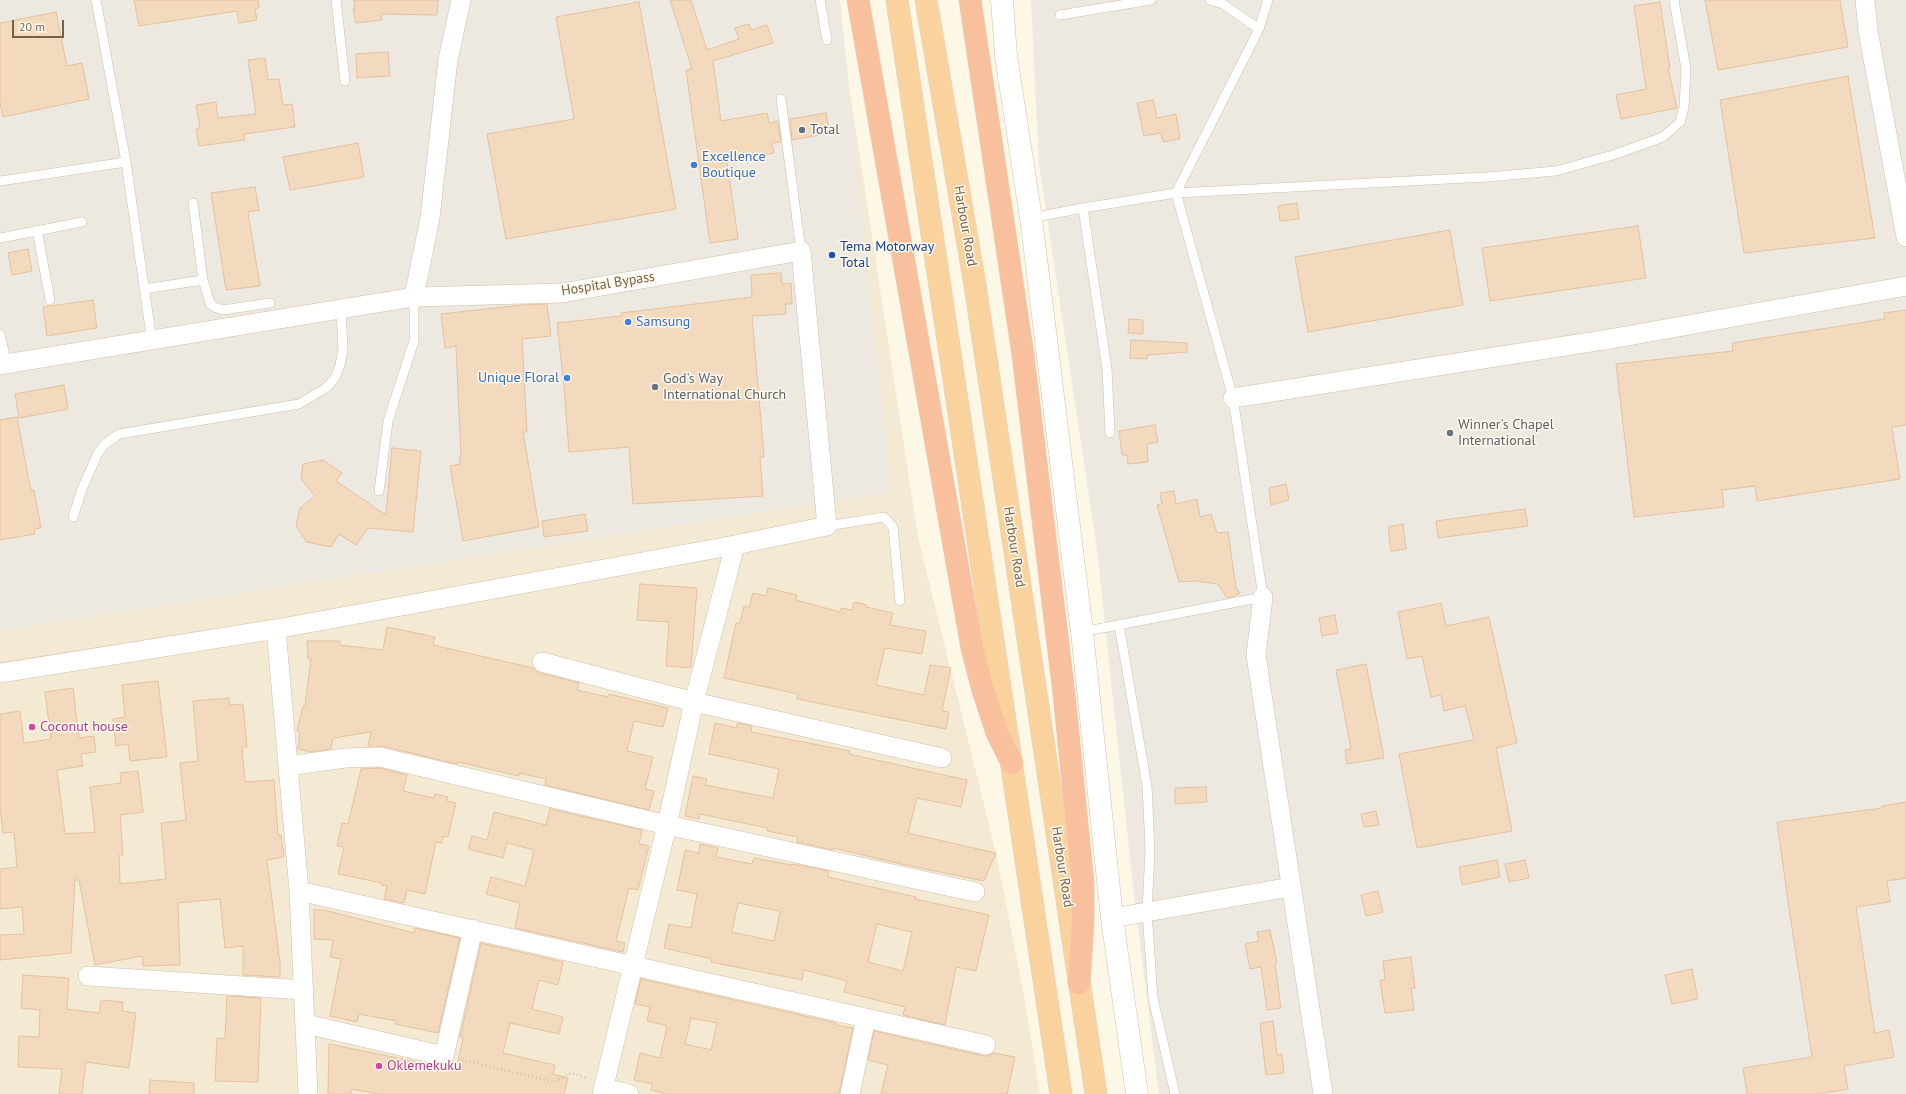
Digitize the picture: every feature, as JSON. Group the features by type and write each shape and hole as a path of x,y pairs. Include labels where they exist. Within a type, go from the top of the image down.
{"highway":[{"path":"858,0 972,648 982,687 997,732 1012,763"},
{"path":"897,0 958,417 1012,763 1031,905 1061,1094"},
{"name":"Harbour Road","path":"926,0 975,286 1096,1094"},
{"path":"970,0 1023,355 1061,671 1083,883 1083,923 1079,983"}],"street":[{"path":"414,297 430,218 448,60 461,0"},
{"path":"1002,0 1006,56 1030,218 1082,632 1112,918 1137,1094"},
{"path":"1865,0 1868,31 1906,237"},
{"path":"0,673 276,629 735,545 827,526 801,251"},
{"name":"Hospital Bypass","path":"3,365 243,327 414,297 562,293 801,251"},
{"path":"1233,398 1610,339 1906,286"},
{"path":"629,1094 603,1091 667,825 694,702 735,545"},
{"path":"1263,596 1256,655 1323,1094"},
{"path":"276,629 299,891 308,1094"},
{"path":"542,662 694,702 942,758"},
{"path":"288,766 345,758 380,757 667,825 975,892"},
{"path":"1112,918 1291,887"},
{"path":"299,891 986,1045"},
{"path":"306,1024 444,1056 473,929"},
{"path":"88,976 304,990"},
{"path":"850,1094 866,1018"}],"lane":[{"path":"96,0 126,162 152,342"},
{"path":"336,0 345,81"},
{"path":"820,0 827,40"},
{"path":"1060,15 1151,0"},
{"path":"1212,0 1223,4 1259,29"},
{"path":"1082,632 1263,596 1233,398 1176,193 1259,29 1268,0"},
{"path":"1030,218 1176,193 1487,177 1556,171 1613,155 1663,137 1680,122 1684,108 1686,69 1674,0"},
{"path":"781,99 801,251"},
{"path":"0,181 126,162"},
{"path":"192,203 203,280 208,298 214,307 223,310 270,303"},
{"path":"1083,208 1107,369 1110,433"},
{"path":"0,238 82,222"},
{"path":"37,230 50,300"},
{"path":"144,289 203,280"},
{"path":"379,491 388,421 414,341 414,297"},
{"path":"240,308 243,327"},
{"path":"73,517 82,489 98,453 105,444 119,434 299,404 326,388 335,378 340,366 343,350 341,310"},
{"path":"0,334 3,365"},
{"path":"827,526 884,517 893,527 900,601"},
{"path":"1119,625 1147,786 1150,849 1147,912 1153,998 1175,1094"}],"path":[{"path":"444,1056 554,1082 571,1073 584,1076 603,1091"}],"shaded area":[{"path":"0,0 836,0 918,537 996,853 1022,985 1040,1094 0,1094"},
{"path":"0,0 840,0 891,492 0,631"},
{"path":"1031,0 1906,0 1906,1094 1159,1094 1134,895 1097,549 1039,164"}],"building":[{"path":"134,0 258,0 259,8 255,9 257,20 239,23 237,11 139,26"},
{"path":"354,0 438,0 437,15 381,14 382,20 356,23 353,9 355,9"},
{"path":"670,0 691,0 707,50 739,39 735,28 749,24 751,30 767,25 773,43 713,61 721,121 767,113 769,123 778,121 781,142 772,143 774,153 727,161 738,239 710,243 686,70 692,69"},
{"path":"1705,0 1840,0 1848,47 1718,70"},
{"path":"639,2 676,209 506,239 487,134 574,119 556,17"},
{"path":"1660,2 1670,68 1668,68 1677,108 1621,119 1616,95 1646,89 1634,6"},
{"path":"56,12 67,66 82,63 89,99 3,117 0,102 0,23"},
{"path":"388,52 390,76 357,78 356,54"},
{"path":"265,58 268,80 279,79 283,105 292,104 295,127 244,134 245,140 199,146 196,129 200,128 196,105 216,102 218,118 256,114 248,60"},
{"path":"1848,76 1875,238 1744,253 1720,100"},
{"path":"1153,100 1157,118 1176,114 1180,139 1163,142 1161,133 1144,136 1137,103"},
{"path":"826,113 830,133 792,140 790,119"},
{"path":"358,143 364,177 290,190 283,157"},
{"path":"255,187 259,210 248,212 260,286 226,290 211,193"},
{"path":"1297,203 1299,219 1280,221 1278,206"},
{"path":"1638,226 1646,278 1490,301 1482,248"},
{"path":"1450,230 1463,305 1308,332 1295,257"},
{"path":"28,249 32,271 12,275 8,253"},
{"path":"781,273 782,284 791,283 792,304 785,304 786,314 752,316 764,457 760,457 763,496 633,504 629,447 569,452 557,323 621,316 621,313 752,297 751,275"},
{"path":"93,300 97,328 47,336 43,307"},
{"path":"547,304 551,336 522,339 527,432 523,432 539,527 463,541 450,466 460,464 459,457 461,457 456,346 445,348 441,314 522,305"},
{"path":"1906,310 1906,425 1892,427 1900,479 1757,501 1755,486 1722,490 1724,507 1634,517 1616,364 1733,351 1732,343 1885,319 1884,313"},
{"path":"1129,319 1143,320 1143,334 1128,333"},
{"path":"1131,340 1187,343 1187,352 1147,355 1147,359 1130,358"},
{"path":"64,385 68,409 19,418 15,394"},
{"path":"17,417 31,491 34,490 41,528 34,529 35,534 0,540 0,420"},
{"path":"1155,425 1158,442 1147,444 1148,462 1128,464 1127,455 1122,455 1119,431"},
{"path":"392,448 421,451 413,532 368,528 356,545 339,534 331,547 307,542 296,526 300,508 315,496 301,479 303,464 323,460 342,473 336,481 386,515"},
{"path":"1286,484 1289,500 1271,505 1269,488"},
{"path":"1174,491 1176,504 1197,499 1200,517 1211,514 1217,533 1228,532 1236,588 1240,593 1227,598 1218,584 1194,581 1179,582 1157,505 1162,504 1160,493"},
{"path":"1525,509 1528,526 1438,538 1436,521"},
{"path":"585,514 588,531 544,537 542,521"},
{"path":"1403,524 1406,549 1391,551 1388,527"},
{"path":"640,584 697,588 691,668 666,666 669,622 637,620"},
{"path":"768,588 797,595 796,600 840,612 841,608 852,610 854,602 867,605 866,607 893,613 890,625 926,631 922,654 885,648 876,685 924,695 930,665 951,668 942,711 949,712 946,729 797,699 798,694 724,678 736,623 740,623 744,606 749,608 753,593 766,596"},
{"path":"1441,603 1446,626 1489,617 1517,743 1496,748 1512,831 1417,848 1399,754 1474,740 1465,706 1444,711 1441,695 1431,697 1422,656 1407,659 1398,612"},
{"path":"1335,615 1338,633 1322,636 1319,618"},
{"path":"387,627 435,637 433,645 533,668 539,673 579,683 577,690 608,697 609,694 668,708 663,727 634,721 627,751 653,757 645,789 654,791 649,810 545,785 546,779 519,773 519,776 458,762 457,764 382,746 368,746 371,732 333,738 331,749 310,752 298,749 300,732 297,731 303,706 305,706 311,659 308,659 307,641 340,641 340,645 383,650"},
{"path":"1366,664 1384,758 1347,764 1345,750 1351,749 1336,670"},
{"path":"158,681 167,757 130,761 128,744 116,746 113,719 125,717 122,685"},
{"path":"73,688 79,738 94,736 96,752 81,754 83,766 57,770 65,834 95,832 90,787 121,783 120,773 138,771 143,812 120,815 123,855 119,855 120,884 166,879 161,823 186,820 180,763 198,761 193,701 229,698 230,705 243,704 247,747 242,747 245,782 274,780 278,835 281,835 284,857 267,860 280,963 280,977 243,975 243,946 225,948 220,899 178,903 180,965 143,966 142,956 95,965 79,880 75,880 71,953 0,960 0,935 24,934 22,907 0,909 0,869 17,867 14,832 3,833 0,807 0,714 20,711 24,743 51,739 45,692"},
{"path":"715,723 736,728 738,723 752,726 751,732 850,751 849,754 967,780 961,807 917,798 908,833 996,853 984,881 833,848 833,850 797,842 798,837 767,831 767,828 700,814 699,819 685,816 693,776 707,779 705,785 773,798 779,769 709,754"},
{"path":"379,768 407,775 403,791 434,798 435,794 448,797 447,801 456,803 448,837 443,836 442,843 436,842 425,894 407,890 404,903 384,899 387,886 381,885 382,883 338,874 344,847 337,846 342,823 348,824 361,769"},
{"path":"1206,787 1207,802 1175,804 1175,788"},
{"path":"1906,802 1906,878 1887,881 1890,902 1856,907 1875,1033 1889,1030 1894,1057 1844,1066 1848,1089 1818,1094 1747,1094 1743,1068 1812,1057 1777,822 1882,808 1882,806"},
{"path":"550,809 642,830 639,844 649,846 638,890 629,888 616,941 625,943 623,952 515,928 520,903 486,894 491,877 525,886 534,850 507,843 503,858 468,849 472,836 487,840 494,812 546,825"},
{"path":"1376,811 1379,825 1364,827 1361,814"},
{"path":"700,844 718,848 716,857 752,864 754,858 829,871 828,877 916,897 915,899 989,915 976,971 956,967 945,1025 903,1015 905,1007 844,992 847,981 804,970 802,980 711,962 712,959 664,948 669,924 691,928 697,894 677,890 685,850 699,853","holes":["738,903 780,911 774,941 732,932","877,924 912,932 903,971 868,962"]},
{"path":"1497,860 1500,877 1462,885 1459,867"},
{"path":"1525,860 1529,878 1509,882 1505,864"},
{"path":"1378,891 1383,912 1366,916 1361,895"},
{"path":"314,910 324,910 414,933 415,928 460,938 438,1033 395,1024 396,1021 359,1014 357,1022 330,1016 341,959 330,957 333,940 314,939"},
{"path":"1270,930 1277,963 1275,964 1281,1008 1267,1010 1261,967 1250,969 1245,944 1259,941 1257,932"},
{"path":"481,943 563,962 558,985 539,980 532,1009 563,1017 559,1034 510,1023 503,1053 555,1065 553,1074 568,1078 564,1094 379,1094 351,1089 351,1094 328,1094 329,1044 442,1067 450,1065 457,1066 463,1038 460,1037"},
{"path":"1411,957 1415,988 1411,988 1414,1010 1385,1013 1380,980 1385,980 1383,961"},
{"path":"1692,969 1698,999 1672,1004 1665,975"},
{"path":"23,975 69,978 67,1009 99,1013 101,1000 123,1002 122,1011 136,1013 129,1068 86,1062 82,1094 59,1094 62,1069 18,1067 19,1036 39,1037 40,1010 21,1008"},
{"path":"641,979 853,1028 839,1094 666,1094 651,1090 652,1084 634,1080 640,1053 660,1058 667,1026 647,1021 650,1007 635,1004","holes":["691,1018 717,1023 711,1050 685,1044"]},
{"path":"227,996 261,998 258,1082 215,1081 217,1038 225,1039"},
{"path":"1273,1021 1277,1055 1282,1054 1284,1073 1266,1075 1260,1023"},
{"path":"874,1031 984,1056 989,1056 994,1053 1015,1057 1007,1094 881,1094 888,1065 868,1060"},
{"path":"150,1080 194,1083 194,1094 149,1094"}],"place":[{"name":"Total","path":"802,130"},
{"name":"Excellence Boutique","path":"694,165"},
{"name":"Tema Motorway Total","path":"832,255"},
{"name":"Samsung","path":"628,322"},
{"name":"Unique Floral","path":"567,378"},
{"name":"God's Way International Church","path":"655,387"},
{"name":"Winner's Chapel International","path":"1450,433"},
{"name":"Coconut house","path":"32,727"},
{"name":"Oklemekuku","path":"379,1066"}]}
